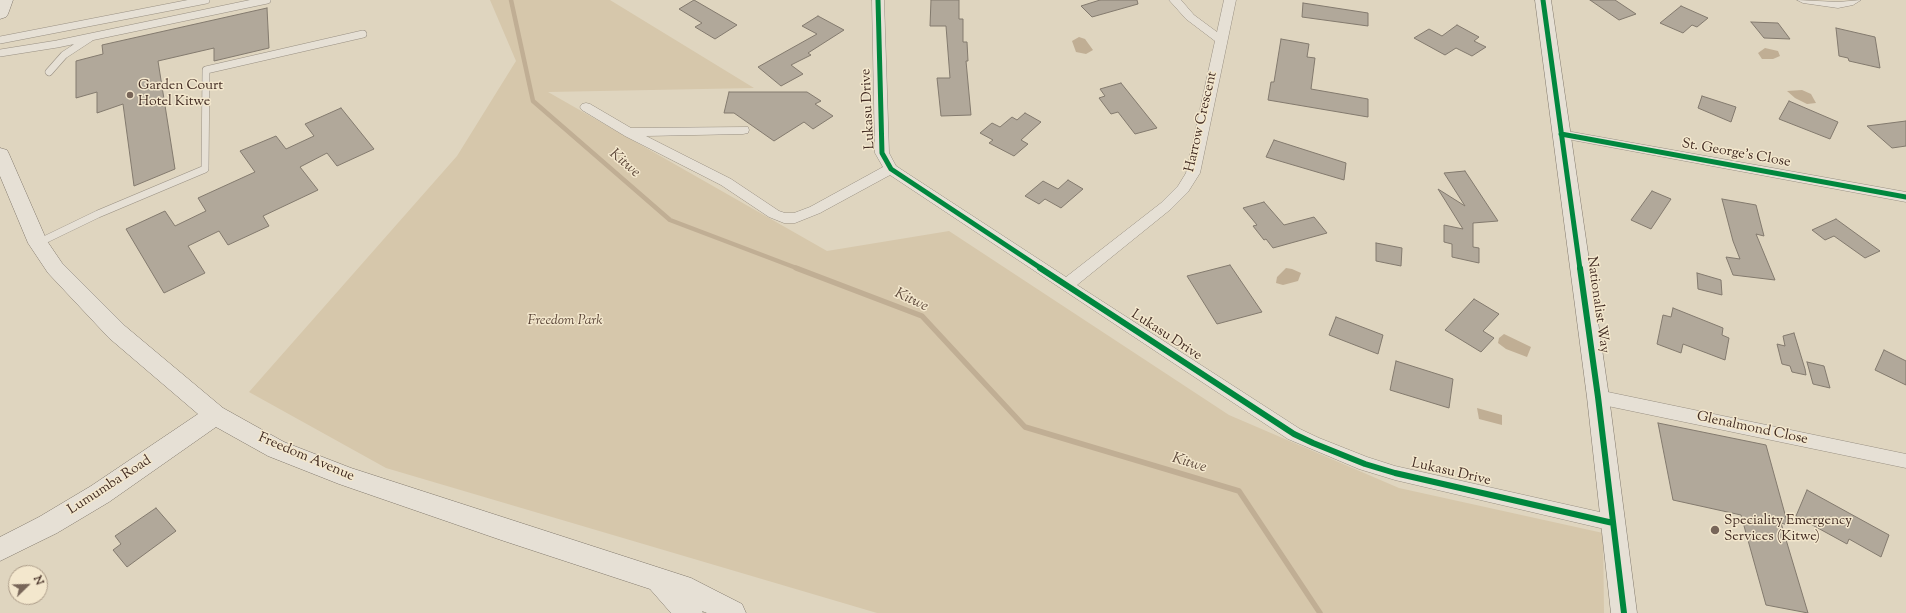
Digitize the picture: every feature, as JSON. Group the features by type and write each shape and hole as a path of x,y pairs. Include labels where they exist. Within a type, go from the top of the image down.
{"main road":[{"path":"0,14 5,0"},
{"name":"Nationalist Way","path":"1543,0 1598,397 1624,613"},
{"name":"Freedom Avenue","path":"0,154 38,243 55,268 117,332 215,415 276,449 347,477 682,587 733,613"},
{"name":"Lumumba Road","path":"0,550 48,525 100,494 215,415"},
{"path":"659,580 678,602 690,613"}],"street":[{"name":"Lukasu Drive","path":"878,0 882,153 891,169 1294,434 1365,464 1395,473 1613,523"},
{"path":"1175,0 1190,17 1220,39"},
{"name":"Harrow Crescent","path":"1066,285 1166,206 1183,189 1193,173 1220,39 1230,0"},
{"path":"1803,0 1838,5 1849,4 1855,0"},
{"path":"586,107 630,132 726,182 774,214 784,218 795,218 815,210 891,169"},
{"path":"630,132 743,130"},
{"name":"St. George's Close","path":"1561,134 1906,197"},
{"name":"Glenalmond Close","path":"1598,397 1906,461"}],"lane":[{"path":"0,40 206,0"},
{"path":"0,53 94,36 267,0"},
{"path":"38,243 98,214 205,169 206,70 363,34"},
{"path":"49,72 64,55 94,36"}],"green space":[{"name":"Freedom Park","path":"490,0 610,0 754,88 548,92 827,251 949,231 1229,415 1399,488 1603,533 1604,613 877,613 386,468 249,392 457,156 516,61"}],"shaded area":[{"path":"1079,37 1085,39 1093,50 1086,54 1076,52 1072,41"},
{"path":"1765,48 1778,51 1780,56 1773,59 1762,59 1758,53"},
{"path":"1802,90 1811,94 1816,103 1807,104 1795,98 1787,91"},
{"path":"1286,268 1301,273 1298,281 1283,285 1276,283 1277,277"},
{"path":"1504,334 1531,347 1527,357 1506,349 1498,343 1499,338"},
{"path":"1477,408 1502,415 1502,425 1479,419"}],"building":[{"path":"694,0 737,25 715,39 695,27 702,23 679,9"},
{"path":"931,0 959,0 959,19 963,19 963,42 967,42 968,61 966,61 971,115 941,116 937,78 950,78 946,26 930,26"},
{"path":"1100,0 1137,0 1138,4 1092,17 1081,6"},
{"path":"1590,0 1615,0 1636,14 1619,20"},
{"path":"1303,3 1368,13 1368,26 1302,17"},
{"path":"1681,6 1708,18 1697,27 1692,25 1683,33 1660,23"},
{"name":"Garden Court Hotel Kitwe","path":"267,8 269,48 214,61 214,48 158,61 175,169 134,186 123,104 97,113 97,92 76,98 76,61 103,54 102,45"},
{"path":"818,16 844,30 808,53 811,55 791,65 803,74 781,86 758,67 817,34 802,26"},
{"path":"1751,22 1778,23 1790,39 1764,38"},
{"path":"1457,25 1479,37 1474,41 1486,47 1472,56 1456,48 1445,55 1414,38 1429,29 1442,36"},
{"path":"1836,28 1875,37 1880,68 1849,61 1848,58 1839,56"},
{"path":"1281,39 1309,44 1307,57 1315,58 1311,89 1368,99 1368,117 1268,100 1271,82 1274,82"},
{"path":"1121,83 1157,128 1135,134 1118,112 1111,114 1099,98 1105,96 1100,89"},
{"path":"729,92 807,92 821,101 815,104 833,116 813,129 804,122 774,141 734,113 724,113"},
{"path":"1702,96 1736,107 1731,122 1698,108"},
{"path":"1789,101 1838,122 1830,139 1779,119"},
{"path":"341,108 374,149 337,166 327,153 300,167 318,190 263,216 269,226 228,245 219,231 188,246 205,273 164,293 126,229 165,211 175,226 206,211 198,198 255,172 240,151 276,136 286,149 314,136 305,124"},
{"path":"1025,113 1041,122 1021,140 1028,144 1014,156 989,143 993,140 980,133 992,123 1000,127 1012,117 1017,120"},
{"path":"1906,121 1906,146 1892,148 1867,126"},
{"path":"1274,140 1346,163 1344,180 1266,157"},
{"path":"1465,171 1498,221 1473,223 1473,247 1479,248 1479,263 1452,257 1452,244 1444,242 1444,225 1463,229 1438,189 1465,206 1444,173"},
{"path":"1068,180 1083,189 1061,208 1045,199 1039,204 1025,196 1043,181 1058,189"},
{"path":"1652,191 1671,199 1651,229 1631,220"},
{"path":"1722,199 1756,205 1764,236 1756,234 1775,280 1733,275 1726,257 1740,259 1733,241"},
{"path":"1264,202 1284,225 1314,217 1327,233 1273,248 1266,239 1264,240 1253,226 1257,225 1243,208"},
{"path":"1836,219 1880,251 1865,258 1834,236 1825,240 1812,230"},
{"path":"1376,243 1402,248 1401,266 1376,261"},
{"path":"1230,265 1262,312 1217,324 1187,276"},
{"path":"1697,273 1721,280 1722,295 1698,289"},
{"path":"1474,299 1499,314 1483,331 1494,338 1481,352 1445,330"},
{"path":"1673,308 1723,328 1722,335 1729,338 1725,360 1683,344 1681,353 1657,344 1663,315 1671,317"},
{"path":"1336,317 1383,335 1378,354 1329,335"},
{"path":"1794,333 1806,375 1792,372 1790,366 1782,364 1777,344 1785,346 1783,336"},
{"path":"1884,350 1906,361 1906,385 1875,370"},
{"path":"1396,361 1453,379 1449,408 1390,390"},
{"path":"1807,362 1824,366 1830,388 1813,384"},
{"path":"1658,423 1766,445 1788,525 1781,523 1808,613 1766,605 1741,515 1673,500"},
{"path":"1807,490 1889,535 1881,557 1849,539 1847,544 1796,516"},
{"path":"156,508 176,531 127,567 113,550 121,544 115,536"}],"waterway":[{"name":"Kitwe","path":"511,0 533,101 670,220 799,269"},
{"name":"Kitwe","path":"796,268 922,316 1025,427 1239,491 1320,613"}],"cycle path":[{"path":"878,0 882,153 891,169 898,175 1294,434 1365,464 1395,473 1613,523"},
{"path":"1543,0 1598,397 1624,613"},
{"path":"1561,134 1906,197"}],"place":[{"name":"Garden Court Hotel Kitwe","path":"130,95"},
{"name":"Speciality Emergency Services (Kitwe)","path":"1715,530"}]}
